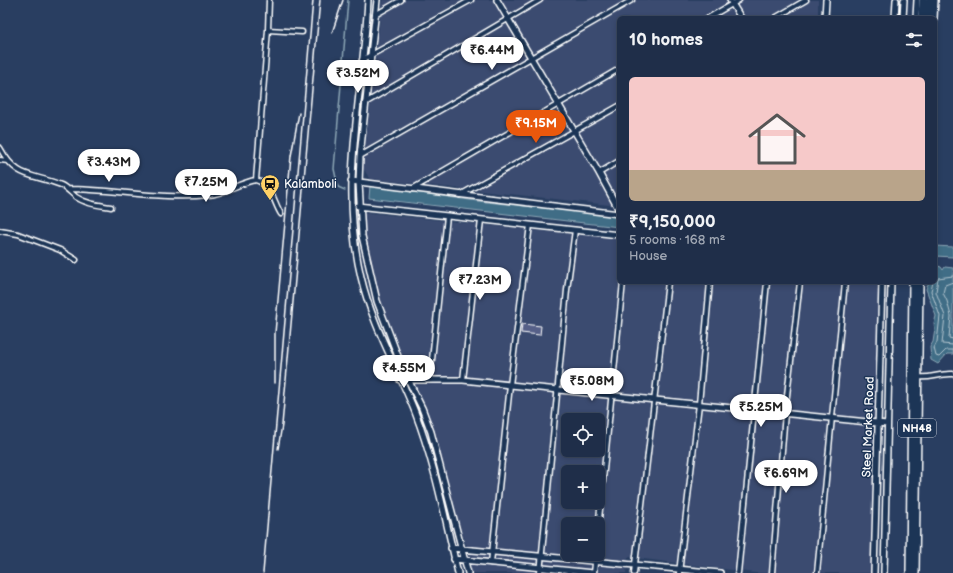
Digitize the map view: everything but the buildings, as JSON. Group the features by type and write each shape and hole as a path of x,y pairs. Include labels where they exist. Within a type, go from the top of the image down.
{"highway":[{"path":"922,16 923,0"},
{"path":"929,16 930,0"},
{"name":"NH48","path":"910,573 913,284"},
{"name":"NH48","path":"915,573 919,284"}],"street":[{"path":"256,180 269,0"},
{"path":"368,0 352,157 351,181 352,205 361,277 369,305 414,412 430,455 458,573"},
{"path":"377,0 360,156 359,205 362,236 377,301 402,367 431,432 468,573"},
{"path":"375,15 401,0"},
{"path":"362,60 471,0"},
{"path":"497,0 617,201"},
{"path":"365,103 540,0"},
{"path":"360,156 632,0"},
{"path":"711,16 731,2 739,0"},
{"path":"778,16 806,0"},
{"path":"825,16 826,0"},
{"path":"895,16 896,0"},
{"path":"903,16 904,0"},
{"path":"916,16 917,0"},
{"path":"934,16 935,0"},
{"path":"731,2 740,16"},
{"path":"268,30 302,32"},
{"path":"412,189 617,70"},
{"path":"460,195 617,107"},
{"path":"0,148 8,161 27,175 61,185 76,197 90,204 111,207"},
{"path":"0,160 8,161"},
{"path":"599,173 617,162"},
{"path":"67,189 96,189 139,195 178,197 210,195 256,180"},
{"path":"256,180 270,190 281,214"},
{"path":"351,181 359,185 412,189 617,214"},
{"path":"352,205 617,235"},
{"path":"430,379 447,216"},
{"path":"463,380 481,220"},
{"path":"491,562 510,385 530,225"},
{"path":"540,570 567,290 575,230"},
{"path":"0,231 18,234 60,250 76,260"},
{"path":"599,517 623,284"},
{"path":"634,573 668,284"},
{"path":"679,571 699,404 710,284"},
{"path":"738,573 767,284"},
{"path":"772,573 785,413 800,284"},
{"path":"817,573 845,284"},
{"name":"Steel Market Road","path":"874,573 882,284"},
{"name":"Steel Market Road","path":"884,573 891,284"},
{"path":"918,377 926,378 943,373 953,374"},
{"path":"400,380 463,380 887,424"},
{"path":"451,548 634,565 679,571 720,573"},
{"path":"454,559 491,562 540,570 593,573 595,562"}],"shaded area":[{"path":"382,0 818,0 818,16 617,16 617,206 371,179 363,168"},
{"path":"363,212 617,239 617,284 878,284 873,573 756,573 628,557 626,573 472,573 466,544 388,335 368,262"}],"water":[{"path":"370,186 477,201 617,216 617,227 369,198"},
{"path":"937,246 953,247 953,257 937,256"},
{"path":"937,266 941,267 943,270 945,267 953,268 953,354 947,354 938,364 931,360 930,347 933,342 936,316 926,289 928,284 937,284"}],"waterway":[{"path":"345,190 338,187 334,169 348,0"}],"railway":[{"path":"263,573 313,0"},
{"path":"278,449 282,425 320,0"},
{"path":"332,33 343,0"},
{"path":"275,383 275,333 291,156 299,113"}],"place":[{"name":"Kalamboli","path":"270,201"}]}
